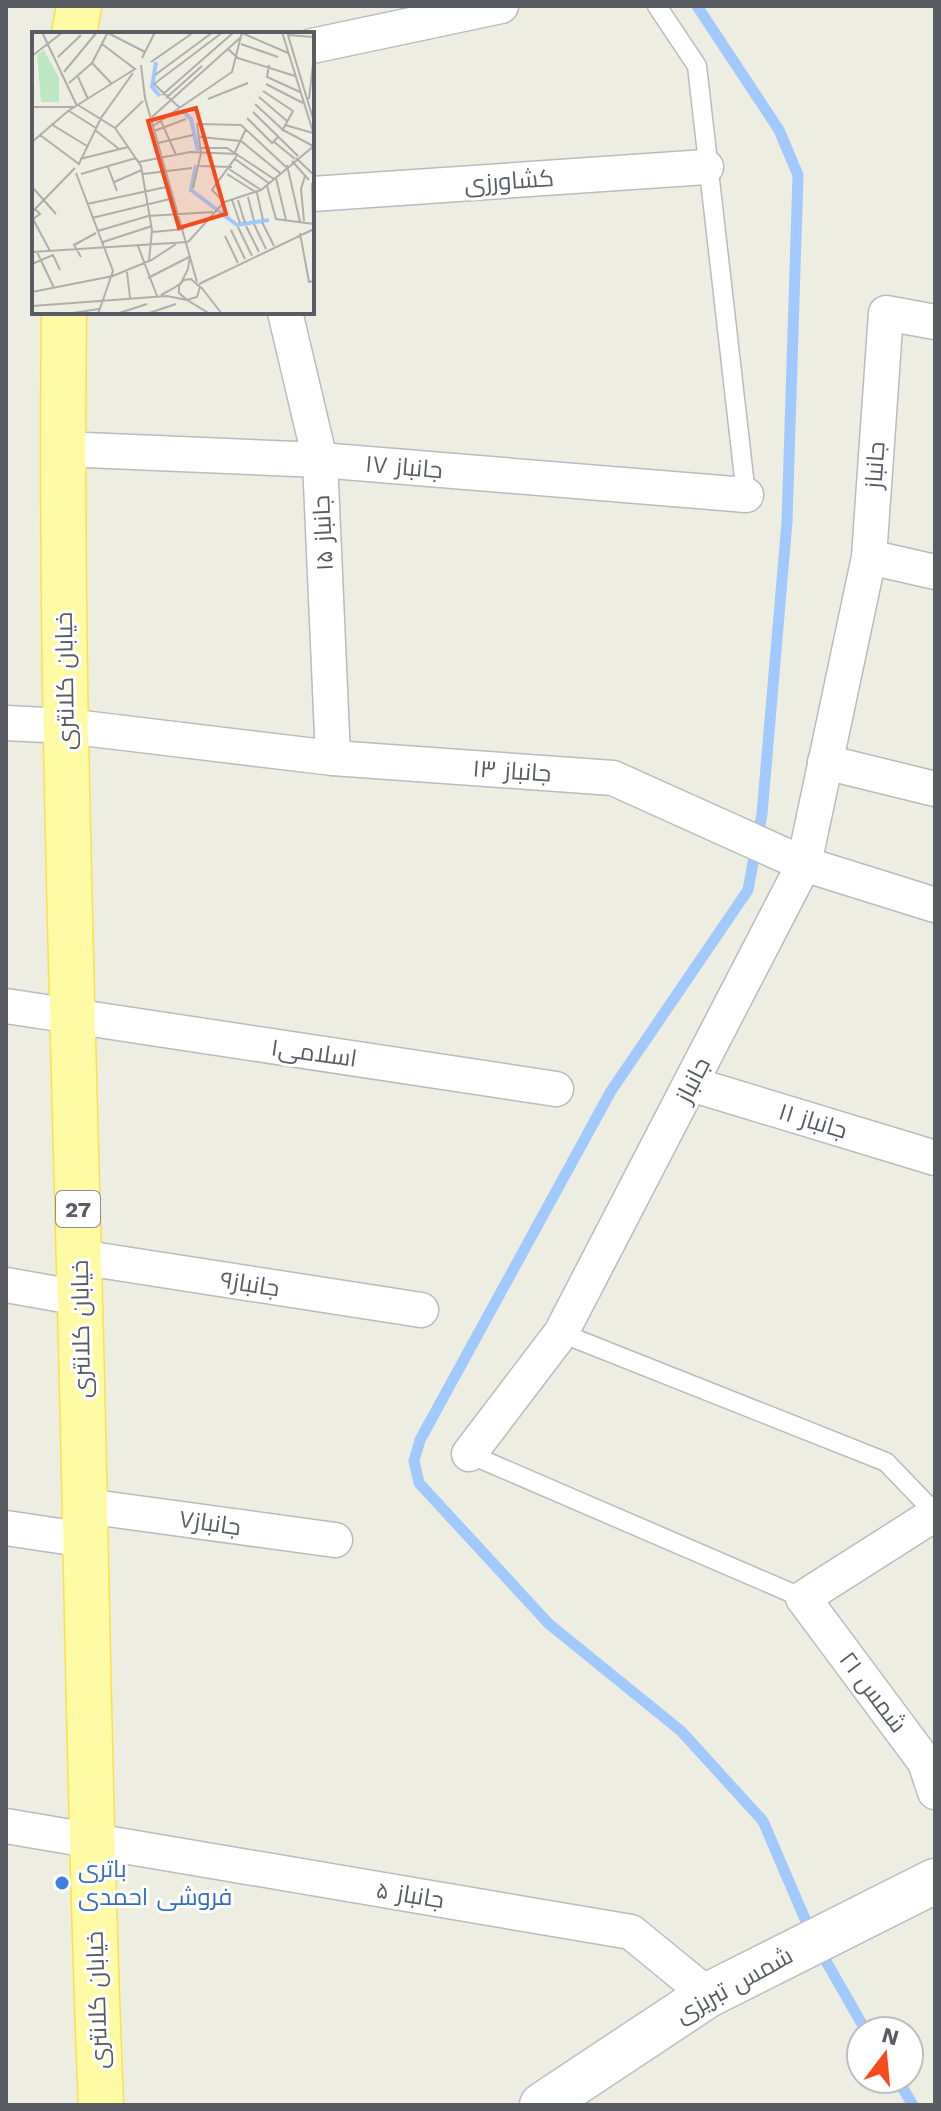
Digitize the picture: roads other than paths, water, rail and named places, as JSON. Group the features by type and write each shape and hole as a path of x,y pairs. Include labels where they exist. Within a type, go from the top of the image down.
{"main road":[{"path":"74,32 79,6"},
{"name":"خیابان کلانتری","path":"64,314 62,449 66,726 86,1523 90,1842 101,2105"}],"street":[{"path":"314,46 501,6"},
{"name":"کشاورزی","path":"314,194 706,167"},
{"name":"جانباز","path":"469,1454 561,1333 804,864 869,557 886,313 935,322"},
{"name":"جانباز ۱۵","path":"285,314 320,460 333,758"},
{"name":"جانباز ۱۷","path":"62,449 320,460 746,495"},
{"path":"869,557 935,572"},
{"name":"جانباز ۱۳","path":"6,723 66,726 333,758 613,778 804,864 935,905"},
{"path":"825,762 935,789"},
{"name":"اسلامی۱","path":"6,1006 556,1089"},
{"name":"جانباز ۱۱","path":"691,1084 935,1158"},
{"name":"جانباز۹","path":"6,1285 80,1277 421,1310"},
{"path":"803,1598 935,1514"},
{"name":"جانباز۷","path":"6,1528 86,1523 335,1540"},
{"name":"شمس ۲۱","path":"803,1598 925,1762 935,1792"},
{"name":"جانباز ۵","path":"6,1826 631,1932 708,1995"},
{"name":"شمس تبریزی","path":"542,2105 708,1995 935,1881"}],"lane":[{"path":"657,6 697,66 706,167 746,495"},
{"path":"561,1333 886,1462 935,1514"},
{"name":"جانباز","path":"469,1454 803,1598"}],"waterway":[{"path":"697,6 779,130 798,175 787,522 762,814 748,890 611,1091 420,1440 414,1461 419,1483 549,1624 681,1731 763,1821 811,1933"},
{"path":"819,1949 857,2015"},
{"path":"907,2095 913,2105"}],"place":[{"name":"باتری فروشی احمدی","path":"62,1883"}]}
